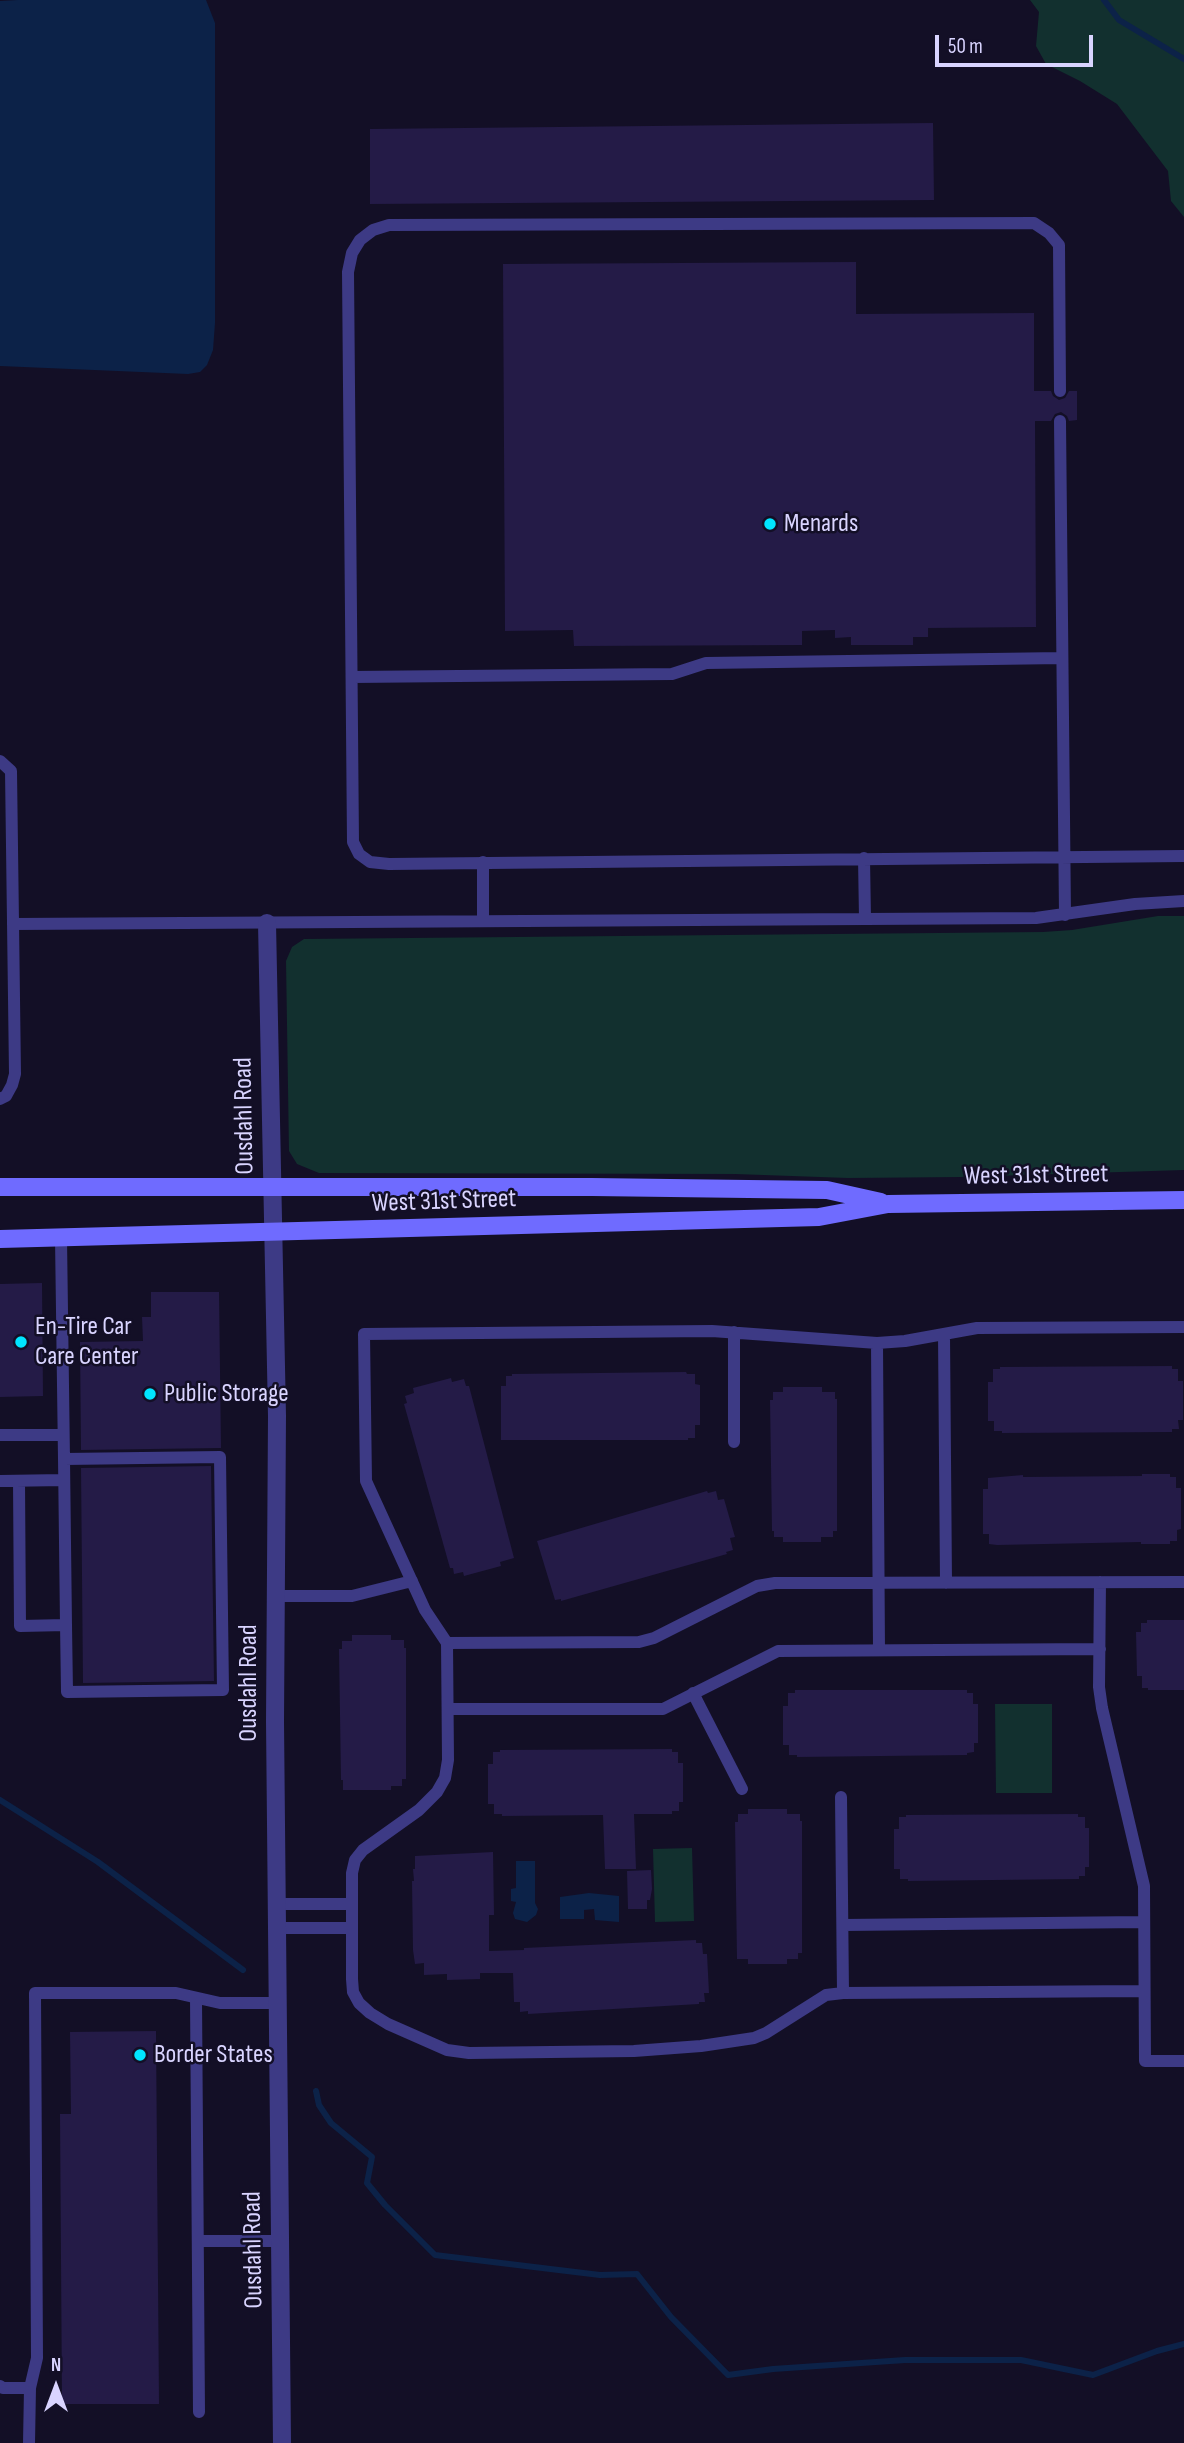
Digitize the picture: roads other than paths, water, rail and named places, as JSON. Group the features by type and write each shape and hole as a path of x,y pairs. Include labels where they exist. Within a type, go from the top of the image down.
{"main road":[{"name":"West 31st Street","path":"0,1187 592,1187 827,1190 888,1203"},
{"name":"West 31st Street","path":"0,1240 819,1217 888,1203 1184,1200"}],"street":[{"name":"Ousdahl Road","path":"267,923 277,1416 277,1928 282,2443"}],"lane":[{"path":"1060,391 1059,245 1049,233 1034,223 389,225 373,230 360,240 352,253 348,272 354,842 359,854 370,862 389,864 1184,856"},
{"path":"1060,421 1065,915"},
{"path":"352,677 672,674 706,663 1062,658"},
{"path":"0,761 11,771 15,1074 6,1096 0,1099"},
{"path":"864,858 865,919"},
{"path":"483,863 483,921"},
{"path":"13,924 1036,918 1135,904 1184,901"},
{"path":"61,1238 67,1692 223,1690 220,1457 64,1459"},
{"path":"1144,1991 826,1995 754,2038 634,2052 468,2053 447,2050 388,2024 359,2003 352,1979 352,1872 355,1860 363,1850 419,1810 437,1792 445,1778 448,1760 447,1643 436,1629 412,1581 366,1481 364,1334 712,1331 877,1343 905,1341 977,1328 1184,1327"},
{"path":"734,1332 734,1442"},
{"path":"944,1334 946,1583"},
{"path":"877,1343 879,1650"},
{"path":"0,1435 63,1435"},
{"path":"0,1481 64,1480"},
{"path":"19,1481 20,1626 66,1625"},
{"path":"276,1596 352,1596 412,1581"},
{"path":"1100,1582 1102,1708 1144,1886 1145,2061 1184,2061"},
{"path":"447,1643 639,1642 654,1638 757,1586 775,1583 1184,1582"},
{"path":"448,1709 663,1709 778,1651 1100,1649"},
{"path":"693,1693 742,1789"},
{"path":"842,1797 843,1993"},
{"path":"277,1904 352,1905"},
{"path":"843,1925 1144,1922"},
{"path":"277,1928 352,1928"},
{"path":"29,2443 30,2388 37,2358 35,1993 176,1993 220,2003 278,2003"},
{"path":"196,1998 199,2413"},
{"path":"198,2241 280,2241"},
{"path":"0,2386 30,2388"}],"water":[{"path":"206,0 215,23 215,323 213,350 207,365 200,372 188,374 0,366 0,1"},
{"path":"516,1861 535,1861 535,1903 538,1909 536,1915 527,1922 515,1919 513,1913 516,1902 511,1901 511,1889 516,1888"},
{"path":"589,1893 619,1896 619,1922 595,1920 594,1909 584,1910 584,1919 560,1919 560,1897"}],"waterway":[{"path":"1104,0 1119,20 1184,59"},
{"path":"0,1800 98,1862 243,1970"},
{"path":"316,2091 319,2105 331,2123 372,2157 367,2183 435,2255 600,2275 637,2274 671,2317 728,2375 773,2369 905,2360 1021,2360 1093,2375 1184,2344"}],"place":[{"name":"Menards","path":"770,524"},
{"name":"En-Tire Car Care Center","path":"21,1342"},
{"name":"Public Storage","path":"150,1394"},
{"name":"Border States","path":"140,2055"}]}
